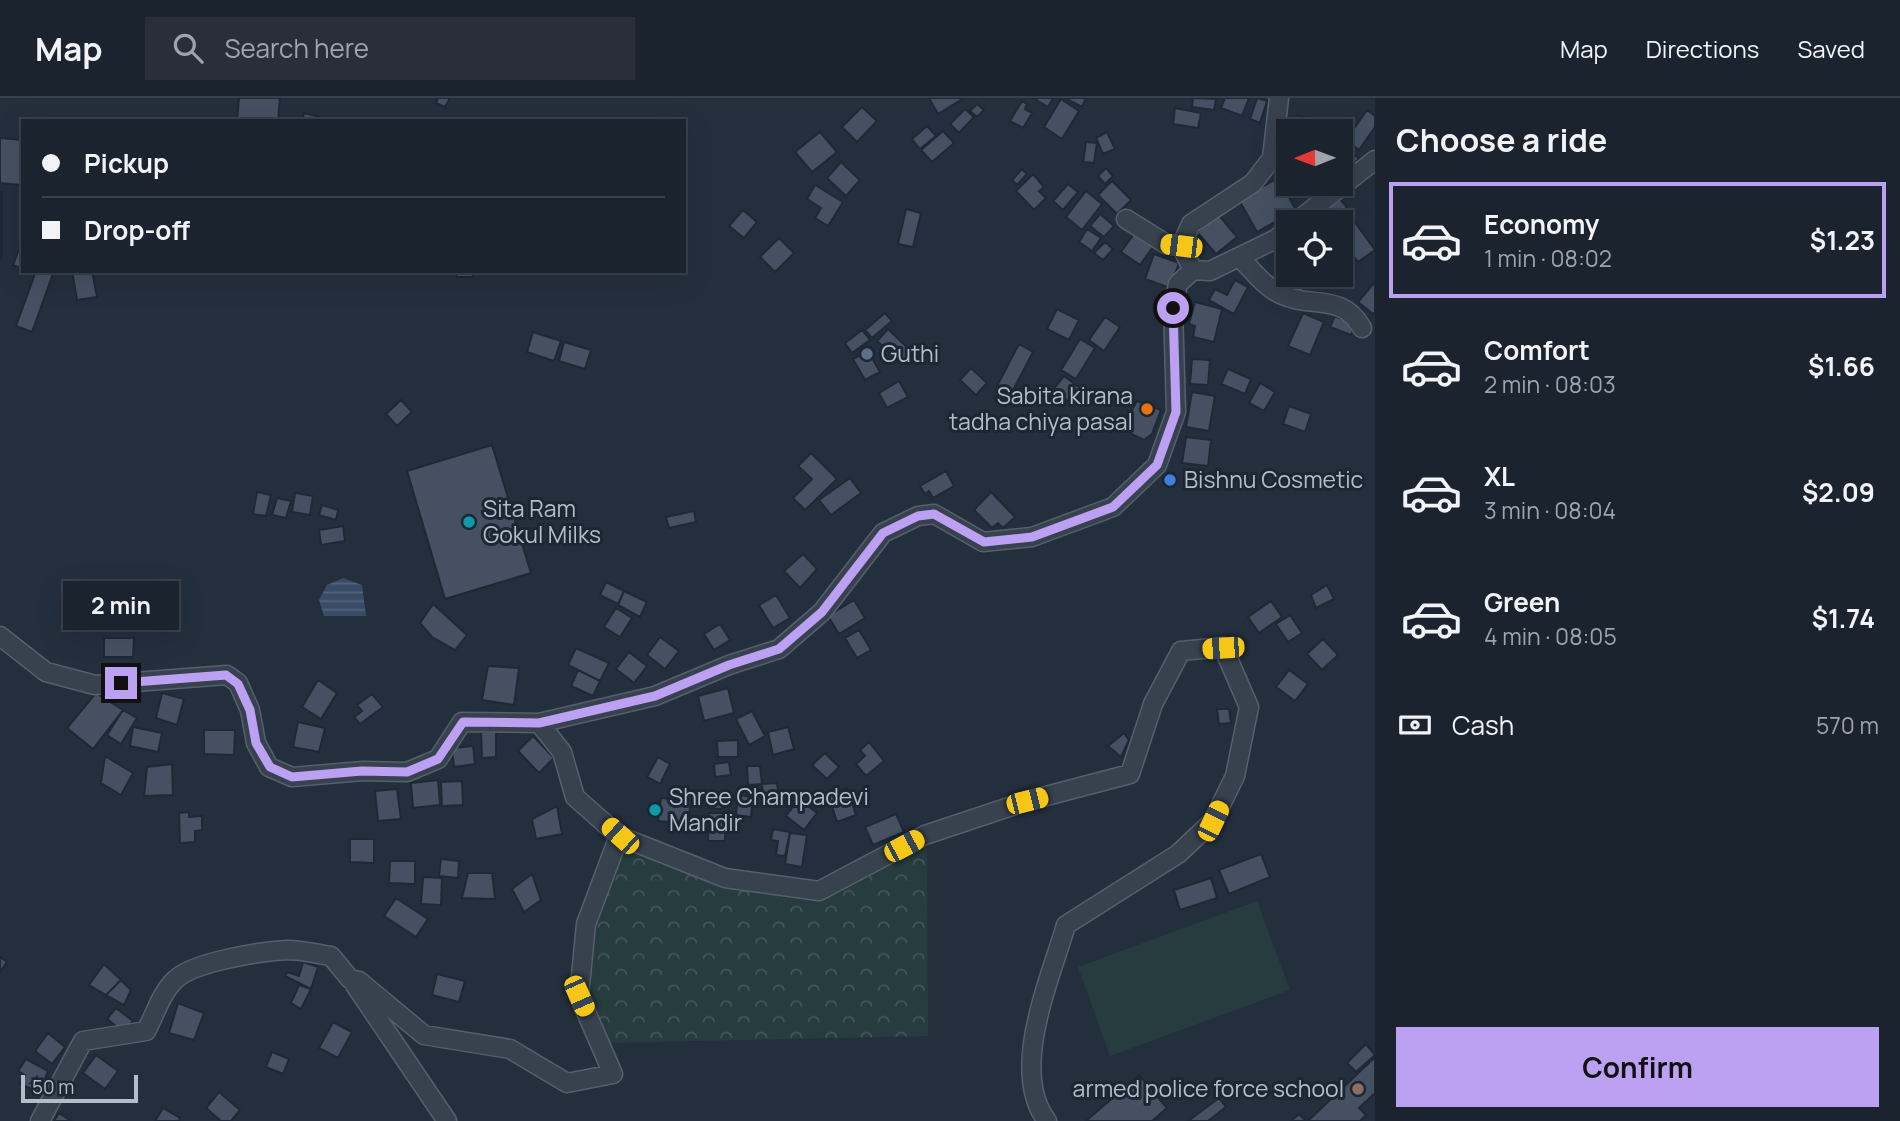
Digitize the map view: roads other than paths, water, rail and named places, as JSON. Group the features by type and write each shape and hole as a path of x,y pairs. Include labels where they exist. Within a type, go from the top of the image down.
{"street":[{"path":"1181,246 1191,224 1253,183 1272,158 1279,98"},
{"path":"1311,210 1375,160"},
{"path":"1126,219 1166,244 1181,246"},
{"path":"0,636 46,672 95,685 226,675 238,684 250,710 256,743 270,767 292,777 362,771 407,772 438,759 463,722 539,723 655,696 729,665 779,649 822,612 883,533 918,516 934,514 984,542 1032,537 1113,507 1157,465 1176,412 1173,308 1178,284 1193,270 1210,271 1276,236"},
{"path":"1181,246 1193,270"},
{"path":"1239,257 1281,295 1335,303 1356,317 1362,328"},
{"path":"539,723 562,751 575,796 620,836 725,878 819,891 925,835 1027,801 1130,774 1153,704 1181,651 1223,648 1249,707 1235,776 1213,821 1178,854 1066,925 1031,1044 1035,1106 1047,1121"},
{"path":"350,979 359,981 424,1035 510,1049 568,1083 613,1074 579,996 586,924 620,836"},
{"path":"40,1121 83,1041 146,1031 164,995 186,971 235,957 290,950 331,956 350,979 447,1121"}],"water":[{"path":"343,578 362,585 366,616 324,616 319,600 327,585"}],"place":[{"name":"Guthi","path":"867,354"},
{"name":"Sabita kirana tadha chiya pasal","path":"1147,409"},
{"name":"Bishnu Cosmetic","path":"1170,480"},
{"name":"Sita Ram Gokul Milks","path":"469,522"},
{"name":"Shree Champadevi Mandir","path":"655,810"},
{"name":"armed police force school","path":"1358,1089"}]}
